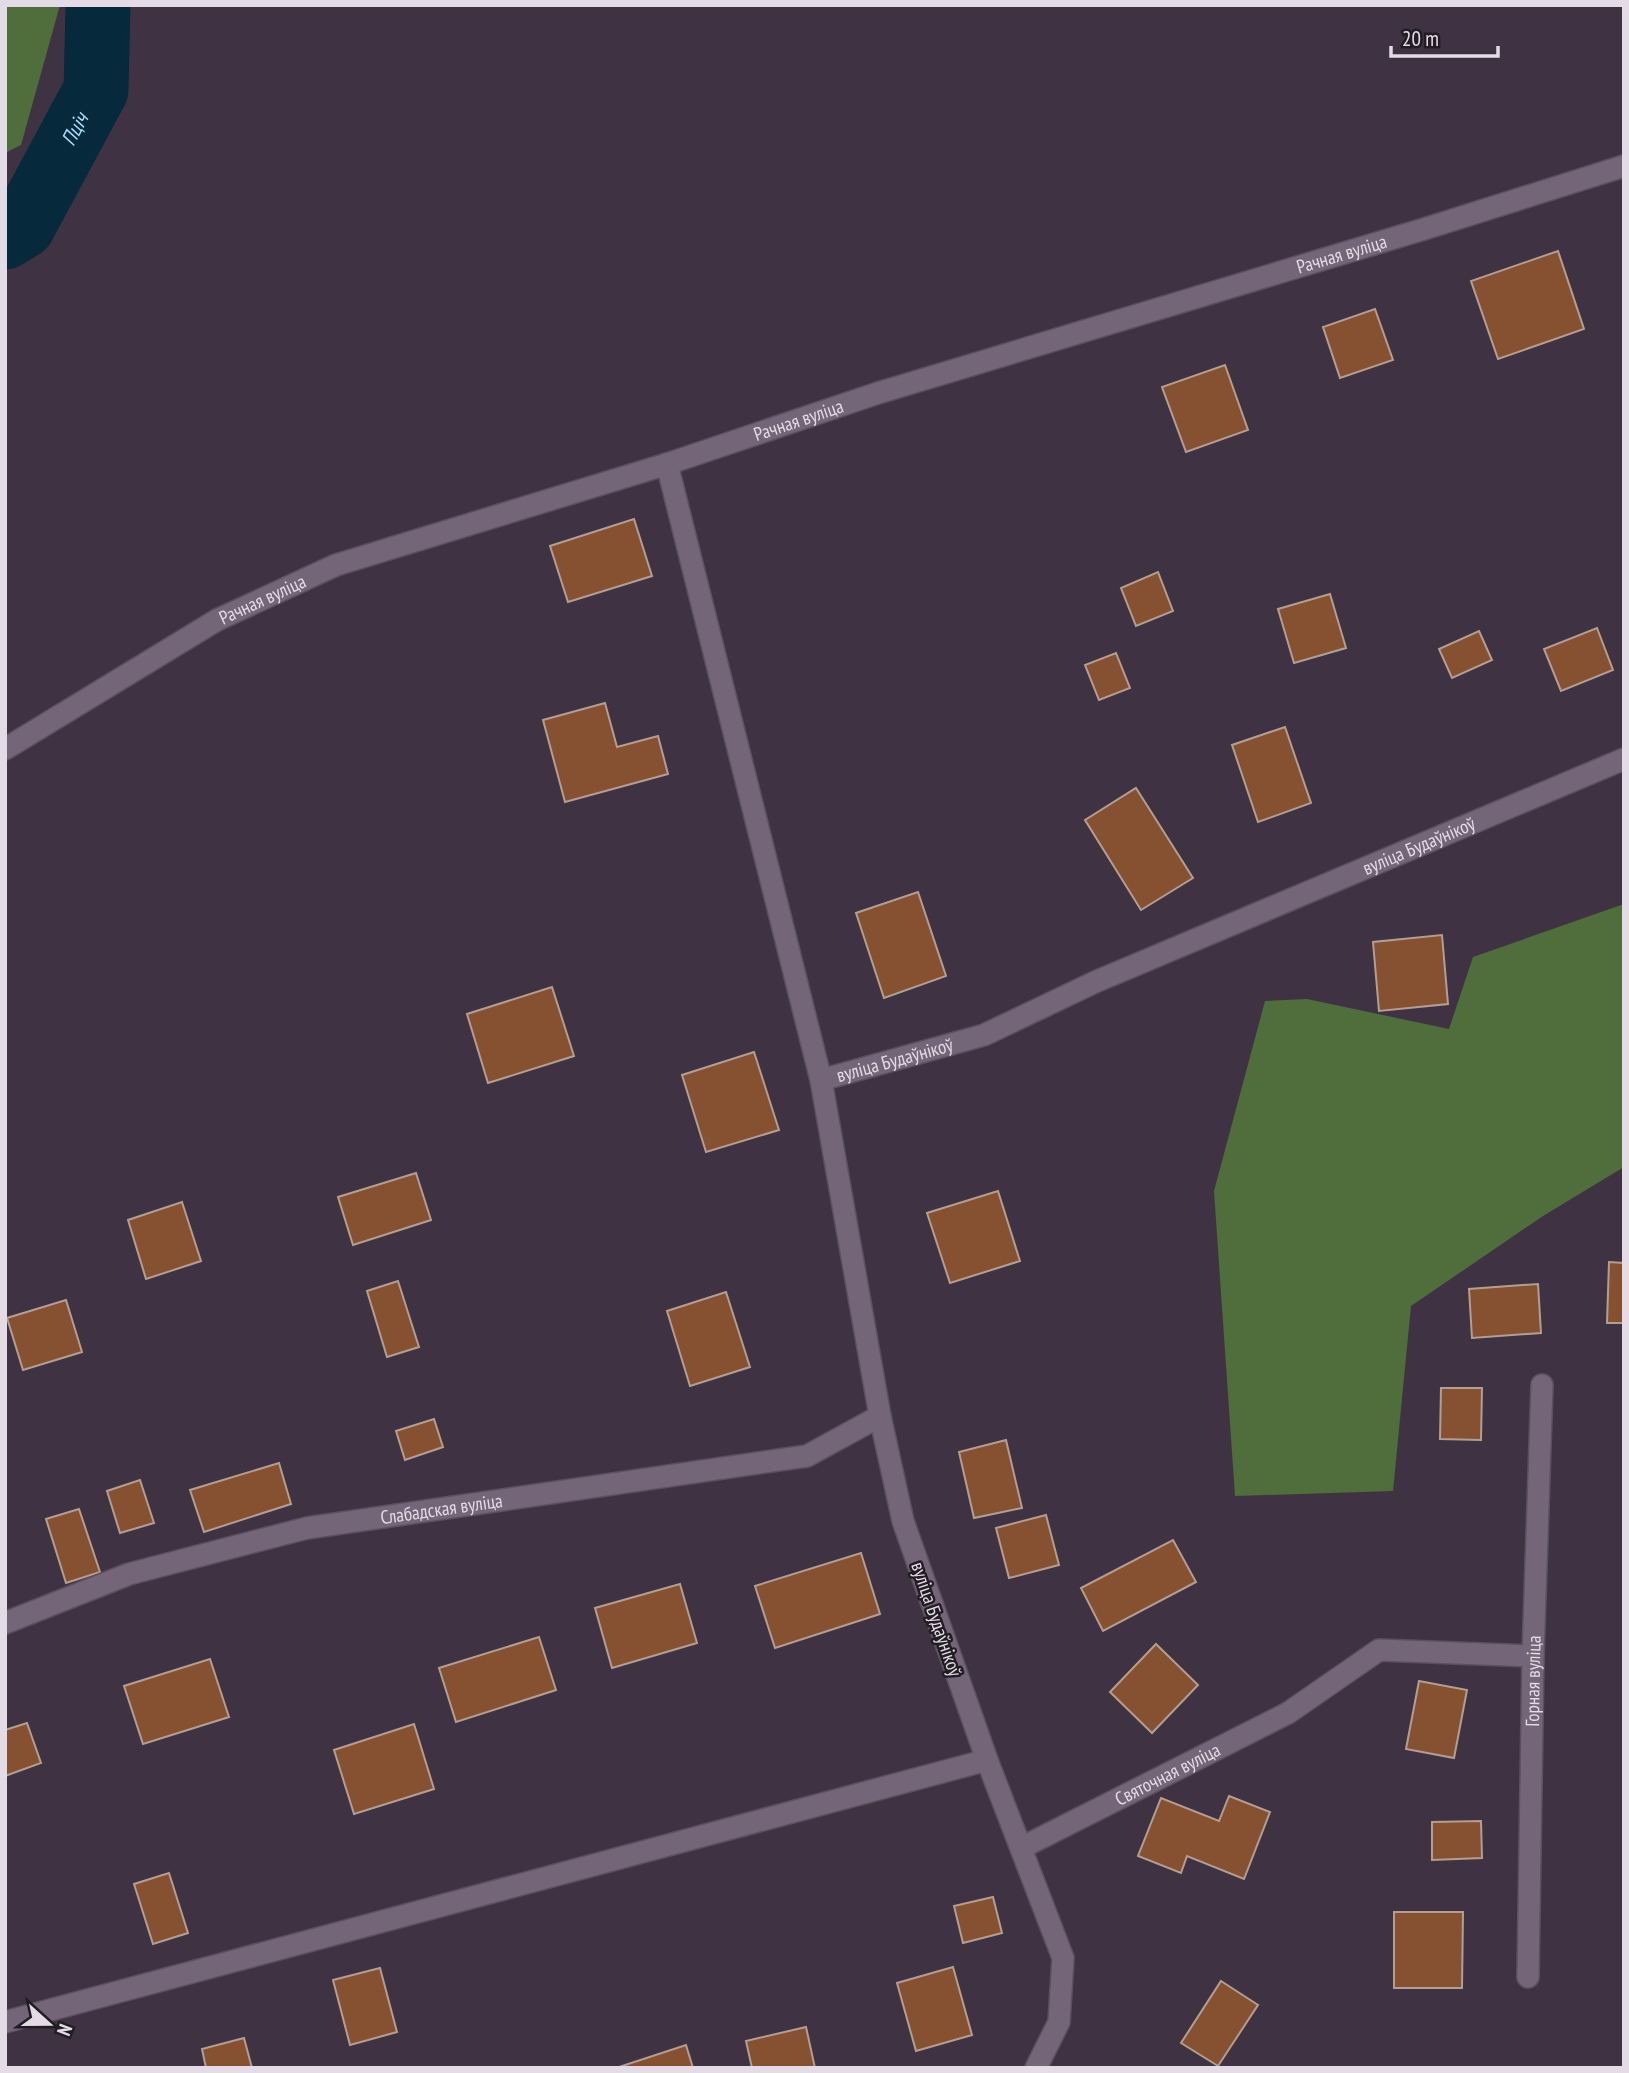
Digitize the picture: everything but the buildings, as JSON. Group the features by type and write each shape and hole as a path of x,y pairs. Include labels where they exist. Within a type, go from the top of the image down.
{"street":[{"name":"Рачная вуліца","path":"5,749 217,620 336,565 667,464 878,393 1624,166"},
{"path":"667,464 821,1080"},
{"name":"вуліца Будаўнікоў","path":"1021,1847 987,1760 903,1521 880,1416 821,1080 984,1035 1095,982 1624,759"},
{"name":"Горная вуліца","path":"1528,1977 1533,1656 1542,1385"},
{"name":"Слабадская вуліца","path":"5,1623 129,1574 307,1528 807,1456 880,1416"},
{"name":"Святочная вуліца","path":"1021,1847 1288,1713 1379,1650 1533,1656"},
{"path":"5,2022 987,1760"},
{"path":"1021,1847 1063,1958 1059,2022 1036,2068"}],"green space":[{"path":"5,5 60,5 21,145 5,153"},
{"path":"1624,904 1624,1167 1543,1216 1411,1306 1393,1491 1235,1496 1214,1191 1265,1001 1307,999 1449,1029 1473,957"}],"waterway":[{"name":"Пціч","path":"5,237 23,226 96,90 98,5"}]}
